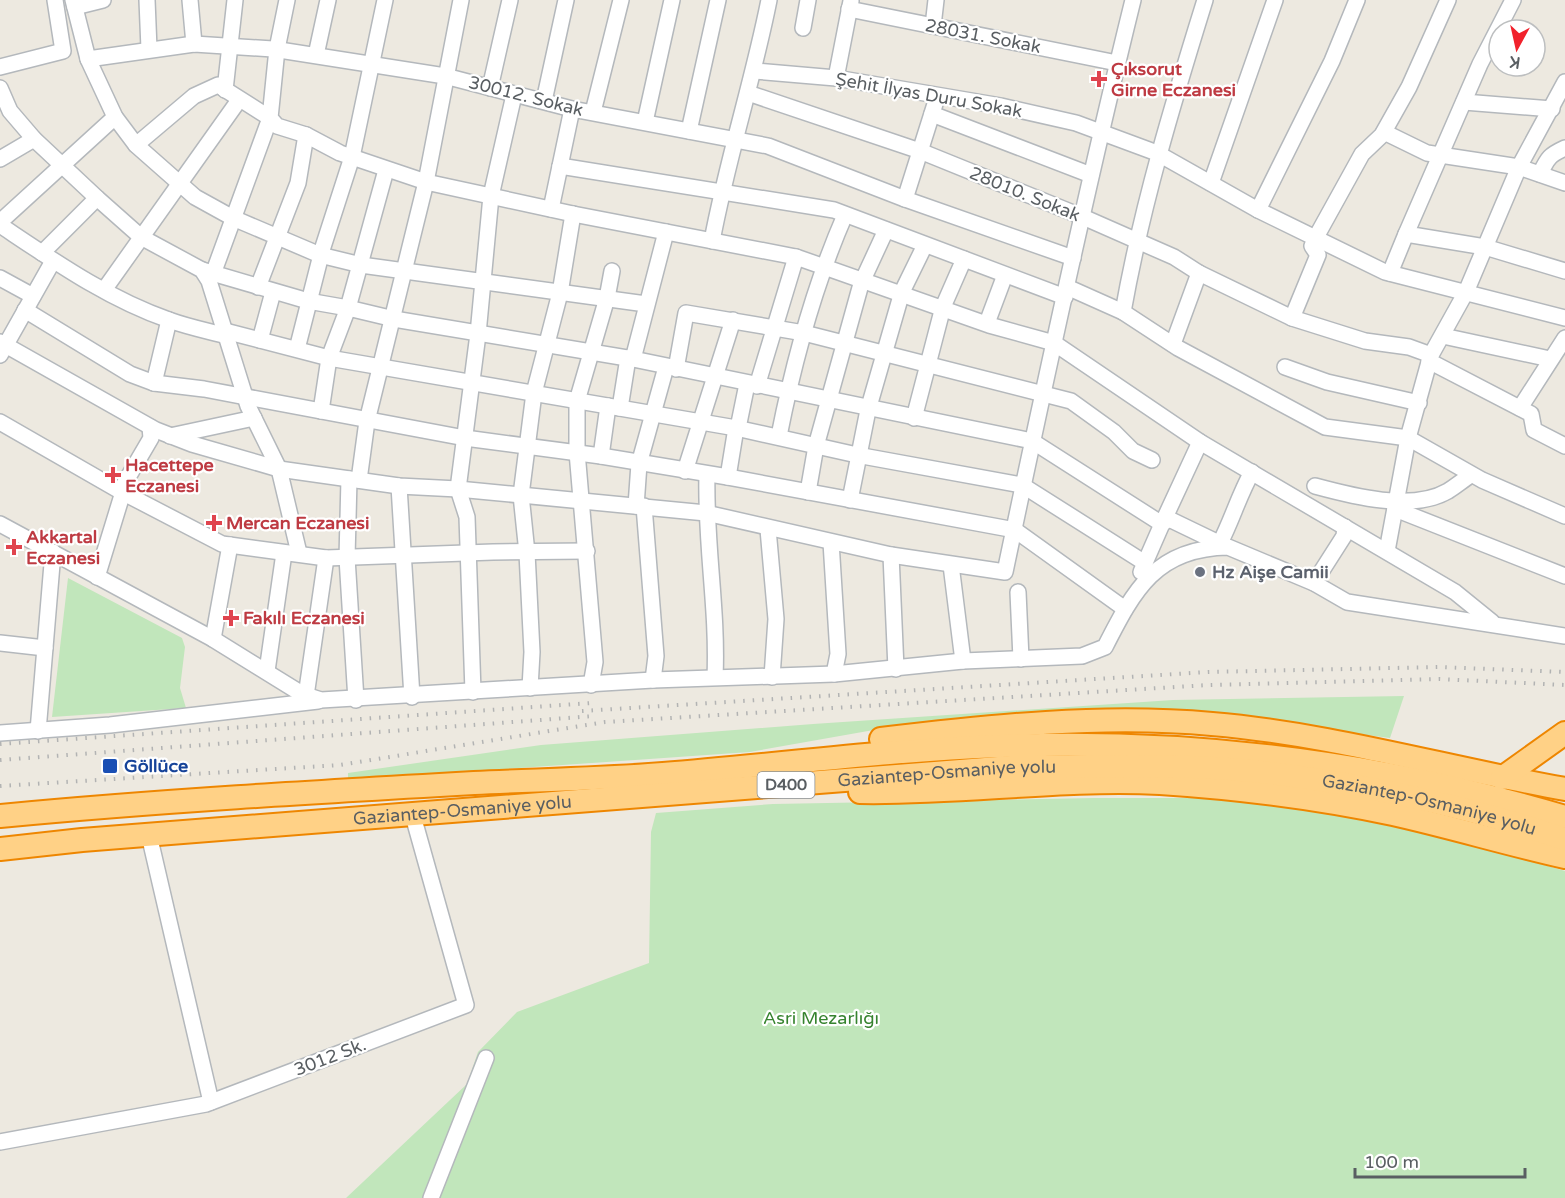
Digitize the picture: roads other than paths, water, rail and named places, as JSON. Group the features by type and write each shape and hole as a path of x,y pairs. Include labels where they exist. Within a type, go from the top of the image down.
{"highway":[{"path":"664,774 870,741 1003,725 1097,720 1212,724 1346,743 1502,778 1565,789"},
{"path":"1502,778 1565,733"},
{"name":"Gaziantep-Osmaniye yolu","path":"0,816 154,802 664,774 836,756 1004,746 1147,747 1253,753 1377,772 1500,798 1565,817"},
{"name":"Gaziantep-Osmaniye yolu","path":"0,849 148,835 414,816 1011,767 1154,767 1252,771 1377,789 1501,817 1565,839"},
{"path":"745,788 893,792 1055,784 1158,783 1257,792 1392,814 1565,857"},
{"path":"1528,849 1565,867"}],"street":[{"path":"0,67 63,51 55,0"},
{"path":"103,0 74,4 88,59 115,117 136,145 195,197 279,239 320,255 361,265 406,269 483,283 646,304"},
{"path":"147,0 149,49"},
{"path":"190,0 194,44"},
{"path":"225,90 235,0"},
{"path":"267,671 292,553 279,469 245,397 208,272 233,218 270,118 277,49 287,0"},
{"path":"316,55 328,0"},
{"path":"297,349 320,255 352,157 385,0"},
{"path":"356,700 346,558 354,479 426,182 460,0"},
{"path":"490,88 510,0"},
{"path":"544,101 566,0"},
{"path":"593,112 621,0"},
{"path":"645,122 672,0"},
{"path":"689,131 718,0"},
{"path":"712,241 721,193 755,71 769,0"},
{"path":"803,28 808,0"},
{"path":"933,26 936,0"},
{"path":"97,198 47,257 29,303 2,347 150,427 279,469 399,486 458,489 706,513 768,529 891,555 1005,572 1100,132 1133,0"},
{"path":"1124,312 1136,242 1157,153 1205,0"},
{"path":"1211,183 1275,0"},
{"path":"1258,210 1332,61 1357,0"},
{"path":"1292,318 1318,255 1312,246 1362,154 1384,132 1409,87 1448,0"},
{"path":"1390,273 1464,102 1513,0"},
{"path":"836,78 850,5"},
{"name":"28031. Sokak","path":"850,5 933,26 1118,63"},
{"name":"30012. Sokak","path":"88,59 194,44 277,49 445,76 572,109 768,146 905,199 1073,258"},
{"name":"Şehit İlyas Duru Sokak","path":"755,71 836,78 1000,106 1076,123 1157,153 1315,240 1390,273 1565,318"},
{"path":"1386,551 1408,438 1430,358 1466,292 1519,167 1565,82"},
{"path":"136,145 194,96 218,85 270,118 278,126 306,135 386,170 426,182 573,214 796,257 902,292 987,324 1054,343 1200,442 1455,592 1494,624"},
{"path":"0,88 10,111 34,139 141,237 208,272 308,302 478,334 630,359 868,410 1032,441 1162,524"},
{"name":"28010. Sokak","path":"748,93 920,151 1083,217 1174,257 1199,273 1292,318 1365,341 1408,346 1520,408"},
{"path":"473,692 466,553 467,517 458,489 478,334 491,196 514,95"},
{"path":"905,199 938,96"},
{"path":"104,291 178,183 239,100"},
{"path":"1464,102 1552,109"},
{"path":"551,209 572,109"},
{"path":"932,114 1091,175"},
{"path":"115,117 0,224 47,257 104,291 169,320 329,358 699,421 779,436 857,455 1022,485 1145,563"},
{"path":"1384,132 1427,153 1519,167 1565,183"},
{"path":"260,340 266,289 279,239 298,183 306,135"},
{"path":"0,159 34,139"},
{"path":"1540,174 1548,156 1551,157 1556,150 1565,148"},
{"path":"560,166 834,210 1005,275 1066,292 1124,312 1173,344 1325,427 1408,438 1471,475 1565,516"},
{"path":"321,411 329,358 348,308 386,170"},
{"path":"530,688 532,652 527,553 521,495 534,393 560,292 573,214"},
{"path":"779,436 788,392 824,265 845,215"},
{"path":"808,492 816,446 830,402 844,344 864,280 886,230"},
{"path":"601,456 666,232"},
{"path":"1406,234 1485,247 1565,271"},
{"path":"850,500 857,455 868,410 902,292 926,245"},
{"path":"728,477 737,428 775,328 796,257"},
{"path":"914,418 943,307 964,259"},
{"path":"591,685 595,662 577,452 577,401 607,298 612,271"},
{"path":"1173,344 1199,273"},
{"path":"987,324 1005,275"},
{"path":"0,278 29,303 130,374 154,383 245,397 465,438 577,452 728,477 1015,530 1126,606"},
{"path":"652,680 656,656 640,506 639,464 654,413 671,368 686,313 804,333 885,353 928,367 1071,401 1114,432 1133,451 1152,460"},
{"path":"154,383 169,320"},
{"path":"685,471 699,421 733,320"},
{"path":"1443,336 1550,359"},
{"path":"1565,338 1520,408 1531,414 1534,430 1565,446"},
{"path":"1285,367 1327,382 1419,403"},
{"path":"170,435 254,418"},
{"path":"0,422 222,544 326,558 404,554 587,551"},
{"path":"97,577 122,491 151,438 150,427"},
{"path":"0,733 38,731 321,700 356,700 652,680 834,674 1095,653 1105,647 1126,606 1200,442"},
{"path":"1224,545 1240,492 1252,472"},
{"path":"707,475 706,513 717,634 715,677"},
{"path":"1396,505 1447,492 1471,475"},
{"path":"399,486 412,696"},
{"path":"1315,486 1396,505 1565,576"},
{"path":"1162,524 1169,519 1314,583 1347,602 1565,636"},
{"path":"0,524 213,639 306,696 321,700"},
{"path":"1314,583 1344,536 1345,527"},
{"path":"768,529 776,619 772,677"},
{"path":"831,542 838,654 834,674"},
{"path":"213,639 230,545"},
{"path":"1126,606 1152,572 1174,559 1197,550 1224,545"},
{"path":"38,731 53,552"},
{"path":"891,555 896,669"},
{"path":"306,696 326,558"},
{"path":"951,565 963,662"},
{"path":"1018,592 1021,658"},
{"path":"0,643 45,648"},
{"name":"3012 Sk.","path":"0,1143 211,1102 466,1005 414,816"},
{"path":"148,835 211,1102"},
{"path":"431,1198 486,1058"}],"railway":[{"path":"582,711 1208,672 1439,667 1565,672"},
{"path":"0,786 340,765 605,722 1208,685 1439,679 1565,685"},
{"path":"0,744 591,703"},
{"path":"0,760 594,716"}],"place":[{"name":"Çıksorut Girne Eczanesi","path":"1099,79"},
{"name":"Hacettepe Eczanesi","path":"113,475"},
{"name":"Mercan Eczanesi","path":"214,523"},
{"name":"Akkartal Eczanesi","path":"14,547"},
{"name":"Hz Aişe Camii","path":"1200,572"},
{"name":"Fakılı Eczanesi","path":"231,618"},
{"name":"Göllüce","path":"110,766"}],"park label":[{"name":"Asri Mezarlığı","path":"821,1018"}]}
